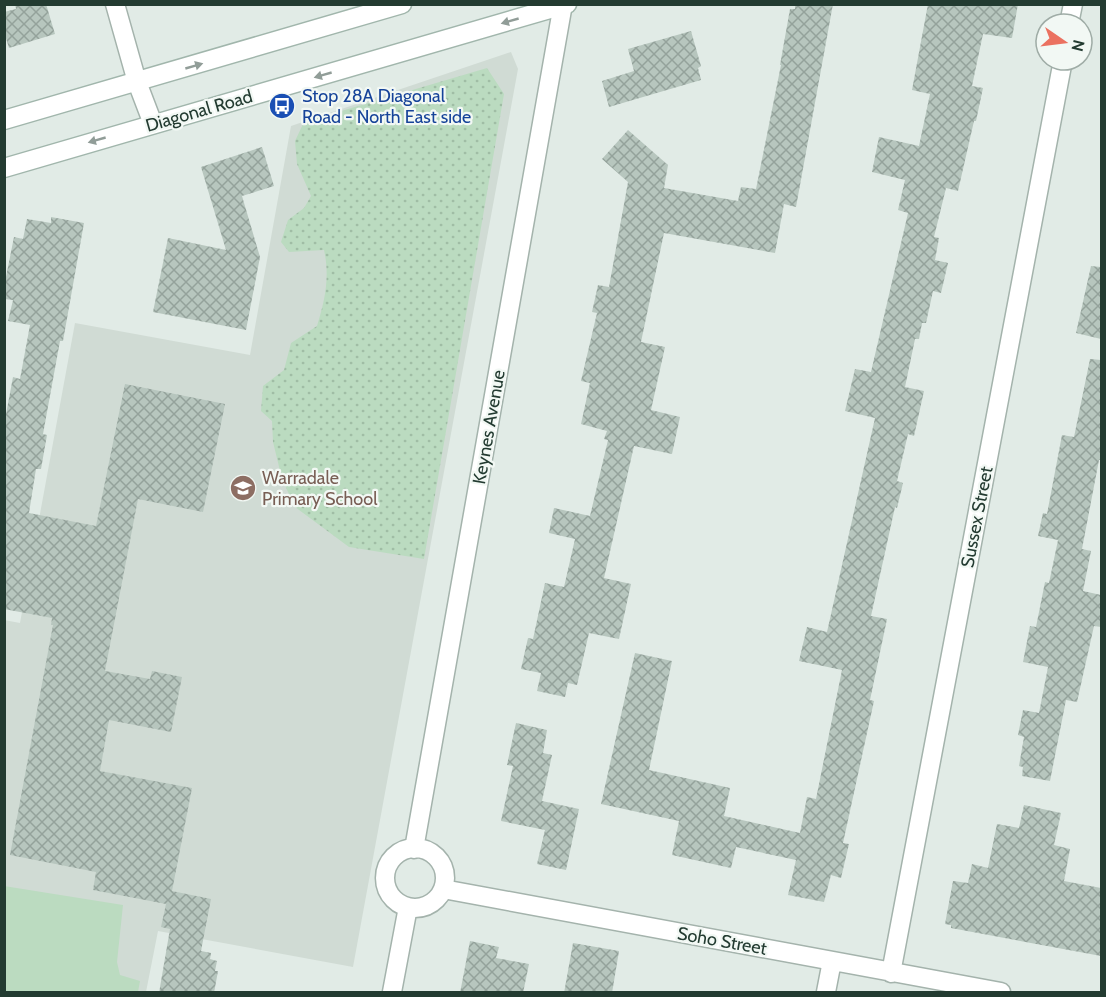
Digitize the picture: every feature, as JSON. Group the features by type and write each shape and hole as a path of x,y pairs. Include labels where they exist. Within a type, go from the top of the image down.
{"street":[{"path":"115,4 137,82 153,124"},
{"path":"4,120 402,4"},
{"name":"Diagonal Road","path":"4,168 564,5"},
{"name":"Keynes Avenue","path":"414,849 564,5"},
{"name":"Sussex Street","path":"891,974 1061,72"},
{"path":"414,849 431,853 438,860 445,880 443,889 437,898 429,905 419,908 398,903 386,887 389,864 404,850 414,849"},
{"name":"Soho Street","path":"443,889 1001,993"},
{"path":"392,993 408,907"},
{"path":"826,993 832,961"}],"shaded area":[{"name":"Warradale Primary School","path":"511,52 518,69 353,967 158,931 146,992 5,992 4,620 20,623 75,323 250,355 291,126"}],"green space":[{"path":"487,68 504,94 424,559 349,547 295,507 282,479 273,442 272,421 261,411 263,386 284,370 291,343 317,326 326,288 327,270 324,250 289,252 281,242 288,220 304,208 311,196 297,164 295,141 304,122"},
{"path":"4,886 123,905 117,962 120,975 140,981 138,992 5,992"}],"building":[{"path":"15,4 46,4 55,34 9,48 4,32 4,12 16,9"},
{"path":"795,4 833,4 796,207 784,204 775,253 664,233 641,342 665,347 651,410 680,417 672,454 634,446 604,578 631,584 619,639 589,633 577,685 568,683 565,697 537,691 541,673 521,669 528,638 533,639 545,583 564,587 575,539 549,533 554,508 590,516 608,440 604,439 607,431 581,424 590,383 581,381 597,313 592,312 598,285 609,287 628,182 602,159 628,130 668,165 664,188 738,201 741,187 756,189 790,9 795,9"},
{"path":"928,4 1018,4 1012,38 983,34 972,86 983,88 976,121 974,121 958,191 946,188 934,237 939,238 935,260 948,263 941,293 933,291 926,323 922,323 919,339 915,339 905,387 924,391 914,436 908,434 897,481 903,483 897,508 895,507 871,616 887,619 870,700 874,701 843,843 849,844 841,878 831,875 824,902 788,895 796,860 736,847 731,868 672,855 679,821 601,804 635,653 672,661 649,770 730,788 724,816 800,833 807,797 816,799 842,670 799,661 807,627 827,632 875,418 845,411 855,369 871,372 908,213 898,210 905,180 872,172 879,137 919,146 930,94 912,90"},
{"path":"691,31 701,66 698,68 701,80 609,107 602,81 634,71 628,49"},
{"path":"262,147 274,186 242,196 260,257 246,330 153,312 168,238 226,250 201,167"},
{"path":"51,217 84,223 63,341 60,341 43,434 47,435 41,469 36,469 29,513 96,526 125,384 225,404 203,512 138,499 105,671 150,679 152,671 182,677 171,732 109,720 100,771 192,788 172,891 211,899 201,951 211,953 210,959 217,961 215,971 218,971 214,993 159,993 170,929 161,927 166,904 93,890 96,872 10,855 53,625 51,625 52,618 4,609 4,425 13,377 20,379 30,325 8,321 13,300 4,299 4,287 14,237 23,239 27,219 51,223"},
{"path":"1091,266 1101,267 1101,339 1076,333"},
{"path":"1090,359 1101,360 1101,460 1099,460 1082,549 1091,551 1083,591 1101,595 1101,627 1094,626 1077,702 1066,700 1050,781 1022,776 1023,767 1019,766 1024,737 1018,735 1023,710 1039,713 1048,667 1023,662 1030,626 1036,627 1045,582 1049,583 1058,540 1038,536 1043,513 1047,514 1062,435 1074,437"},
{"path":"516,723 547,730 543,753 552,755 542,801 579,809 566,870 537,864 545,830 501,821 513,766 507,765"},
{"path":"1024,805 1061,813 1054,845 1070,849 1064,881 1101,888 1101,956 951,928 951,925 945,924 953,881 968,883 972,864 988,868 997,824 1019,828"},
{"path":"470,941 499,947 496,958 529,964 523,993 460,993"},
{"path":"573,943 619,951 612,993 564,993"}],"place":[{"name":"Stop 28A Diagonal Road - North East side","path":"282,106"},
{"name":"Warradale Primary School","path":"243,488"}]}
